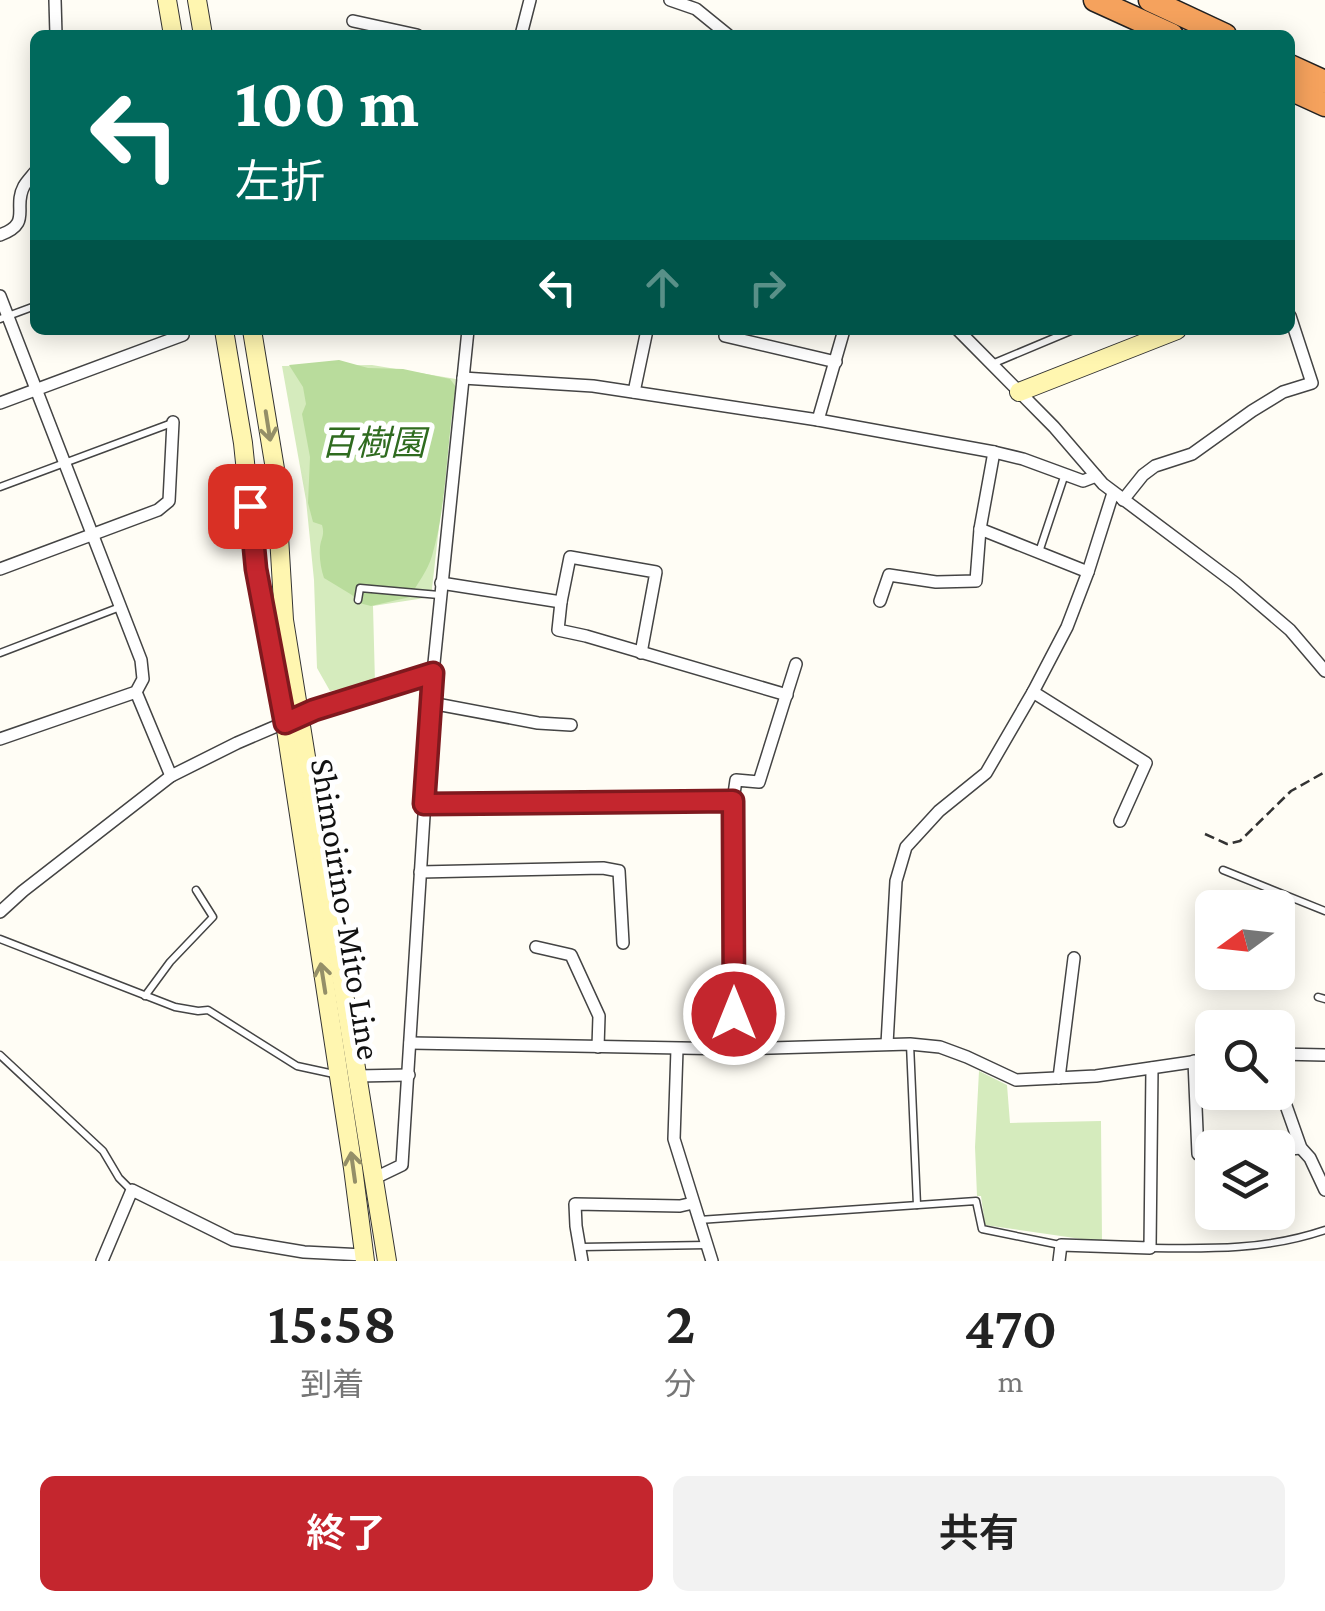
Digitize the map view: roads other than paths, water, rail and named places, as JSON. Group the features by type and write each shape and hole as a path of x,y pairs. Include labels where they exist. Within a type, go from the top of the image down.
{"highway":[{"path":"1095,0 1161,30"},
{"path":"1150,0 1214,30"},
{"path":"1295,68 1325,82"},
{"path":"1295,91 1325,105"}],"main road":[{"path":"167,0 172,30"},
{"path":"197,0 202,30"},
{"name":"Shimoirino-Mito Line","path":"225,335 243,443 256,569 293,719"},
{"name":"Shimoirino-Mito Line","path":"253,335 275,468 293,719 348,1075 365,1258"},
{"path":"1019,392 1165,335"},
{"name":"Shimoirino-Mito Line","path":"348,1075 375,1178 386,1261"}],"street":[{"path":"55,0 56,30"},
{"path":"522,30 530,0"},
{"path":"670,0 696,9 723,30"},
{"path":"696,9 708,0"},
{"path":"354,21 394,30"},
{"path":"0,235 14,230 20,222 22,188 30,178"},
{"path":"0,296 3,317 65,463 141,660 144,679 136,692 0,739"},
{"path":"888,1044 896,881 906,847 939,811 986,774 1067,628 1118,496 1155,466 1192,454 1284,392 1312,384 1295,331"},
{"path":"0,402 180,335"},
{"path":"375,1178 402,1165 433,673 467,335"},
{"path":"634,392 646,335"},
{"path":"818,420 843,335"},
{"path":"963,335 1054,426 1096,476 1249,594 1290,630 1325,672"},
{"path":"725,336 836,362"},
{"path":"463,378 593,386 818,420 994,452 1083,481 1096,476"},
{"path":"0,570 158,510 169,501 173,422"},
{"path":"880,601 889,574 936,582 976,581 980,530 994,452"},
{"path":"980,530 1088,572"},
{"path":"641,652 656,572 570,557 558,630 787,696"},
{"path":"441,589 562,602"},
{"path":"734,1049 736,780 759,782 796,664"},
{"path":"0,912 171,776 314,710 433,673"},
{"path":"136,692 171,776"},
{"path":"1033,692 1146,763 1120,821"},
{"path":"432,703 538,724 571,726"},
{"path":"424,804 733,801"},
{"path":"420,872 619,870 624,943"},
{"path":"536,948 572,954 598,1016 598,1047"},
{"path":"1059,1078 1074,958"},
{"path":"410,1042 676,1049 910,1044 940,1047 1016,1080 1096,1076 1194,1061 1197,1130"},
{"path":"676,1049 674,1139 712,1261"},
{"path":"1295,1054 1325,1055"},
{"path":"1059,1261 1061,1245 1150,1248 1152,1068"},
{"path":"348,1075 409,1075"},
{"path":"1288,1110 1301,1148 1325,1190"},
{"path":"1295,1149 1301,1148"},
{"path":"102,1261 132,1190 233,1240 365,1258"},
{"path":"581,1254 576,1204 693,1203"}],"lane":[{"path":"3,317 30,308"},
{"path":"991,364 1060,335"},
{"path":"0,487 173,422"},
{"path":"1038,553 1066,474"},
{"path":"358,600 360,588 441,589"},
{"path":"0,653 120,607"},
{"path":"1223,870 1325,911"},
{"path":"145,996 213,916 196,890"},
{"path":"0,939 175,1007 208,1010 298,1066 348,1075"},
{"path":"910,1044 917,1205"},
{"path":"0,1056 103,1151 119,1178 132,1190"},
{"path":"698,1220 976,1202 982,1229 1061,1245"},
{"path":"1150,1248 1226,1250 1294,1240 1325,1230"},
{"path":"581,1254 707,1245"}],"park label":[{"name":"百樹園","path":"373,443"}]}
